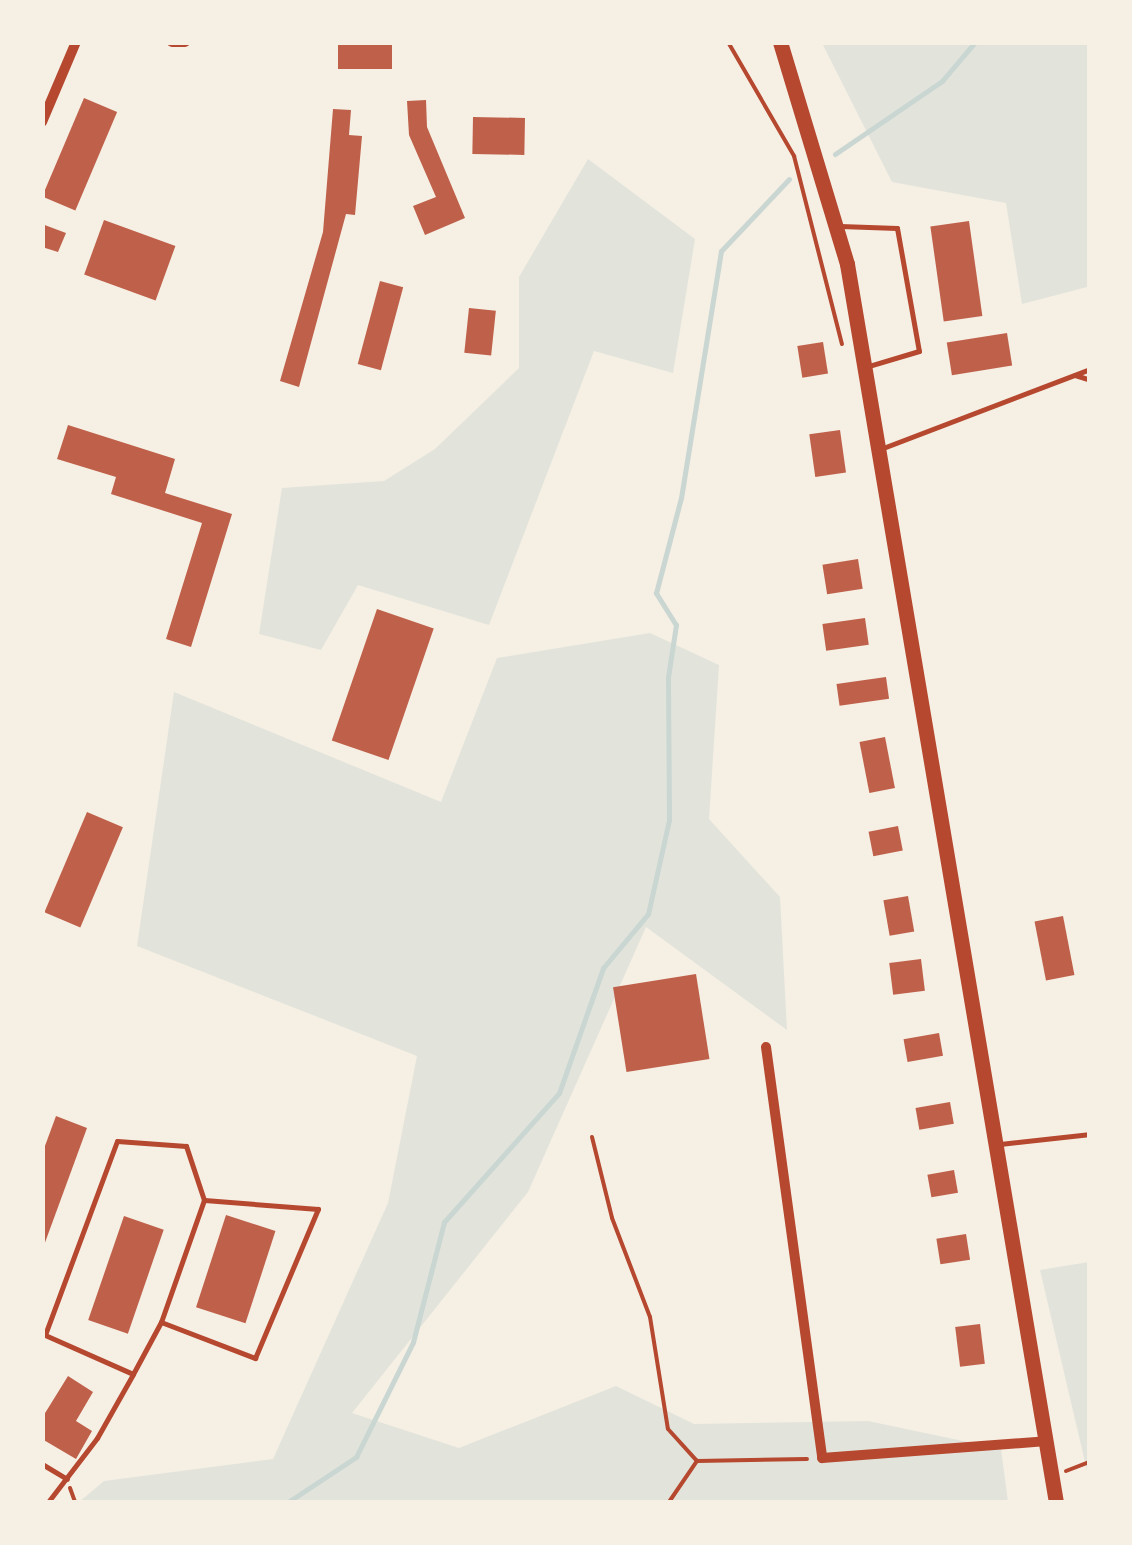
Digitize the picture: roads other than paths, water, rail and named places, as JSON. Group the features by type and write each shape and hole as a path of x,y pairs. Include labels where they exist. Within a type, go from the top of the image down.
{"main road":[{"path":"780,42 836,226 865,367 1056,1502"}],"street":[{"path":"42,122 76,42"},
{"path":"172,42 185,42"},
{"path":"766,1048 822,1458 1046,1442"}],"lane":[{"path":"836,226 897,228 919,350 865,367"},
{"path":"880,449 1090,369"},
{"path":"1072,374 1090,380"},
{"path":"996,1144 1090,1134"},
{"path":"48,1502 67,1479 133,1374 161,1322 204,1200 186,1146 117,1141 46,1335 133,1374"},
{"path":"161,1322 255,1358 318,1209 204,1200"},
{"path":"42,1464 67,1479"}],"waterway":[{"path":"835,154 942,81 975,42"},
{"path":"288,1502 356,1457 413,1342 444,1222 559,1093 603,968 648,914 669,820 668,677 676,625 656,593 681,498 721,251 789,179"}]}
